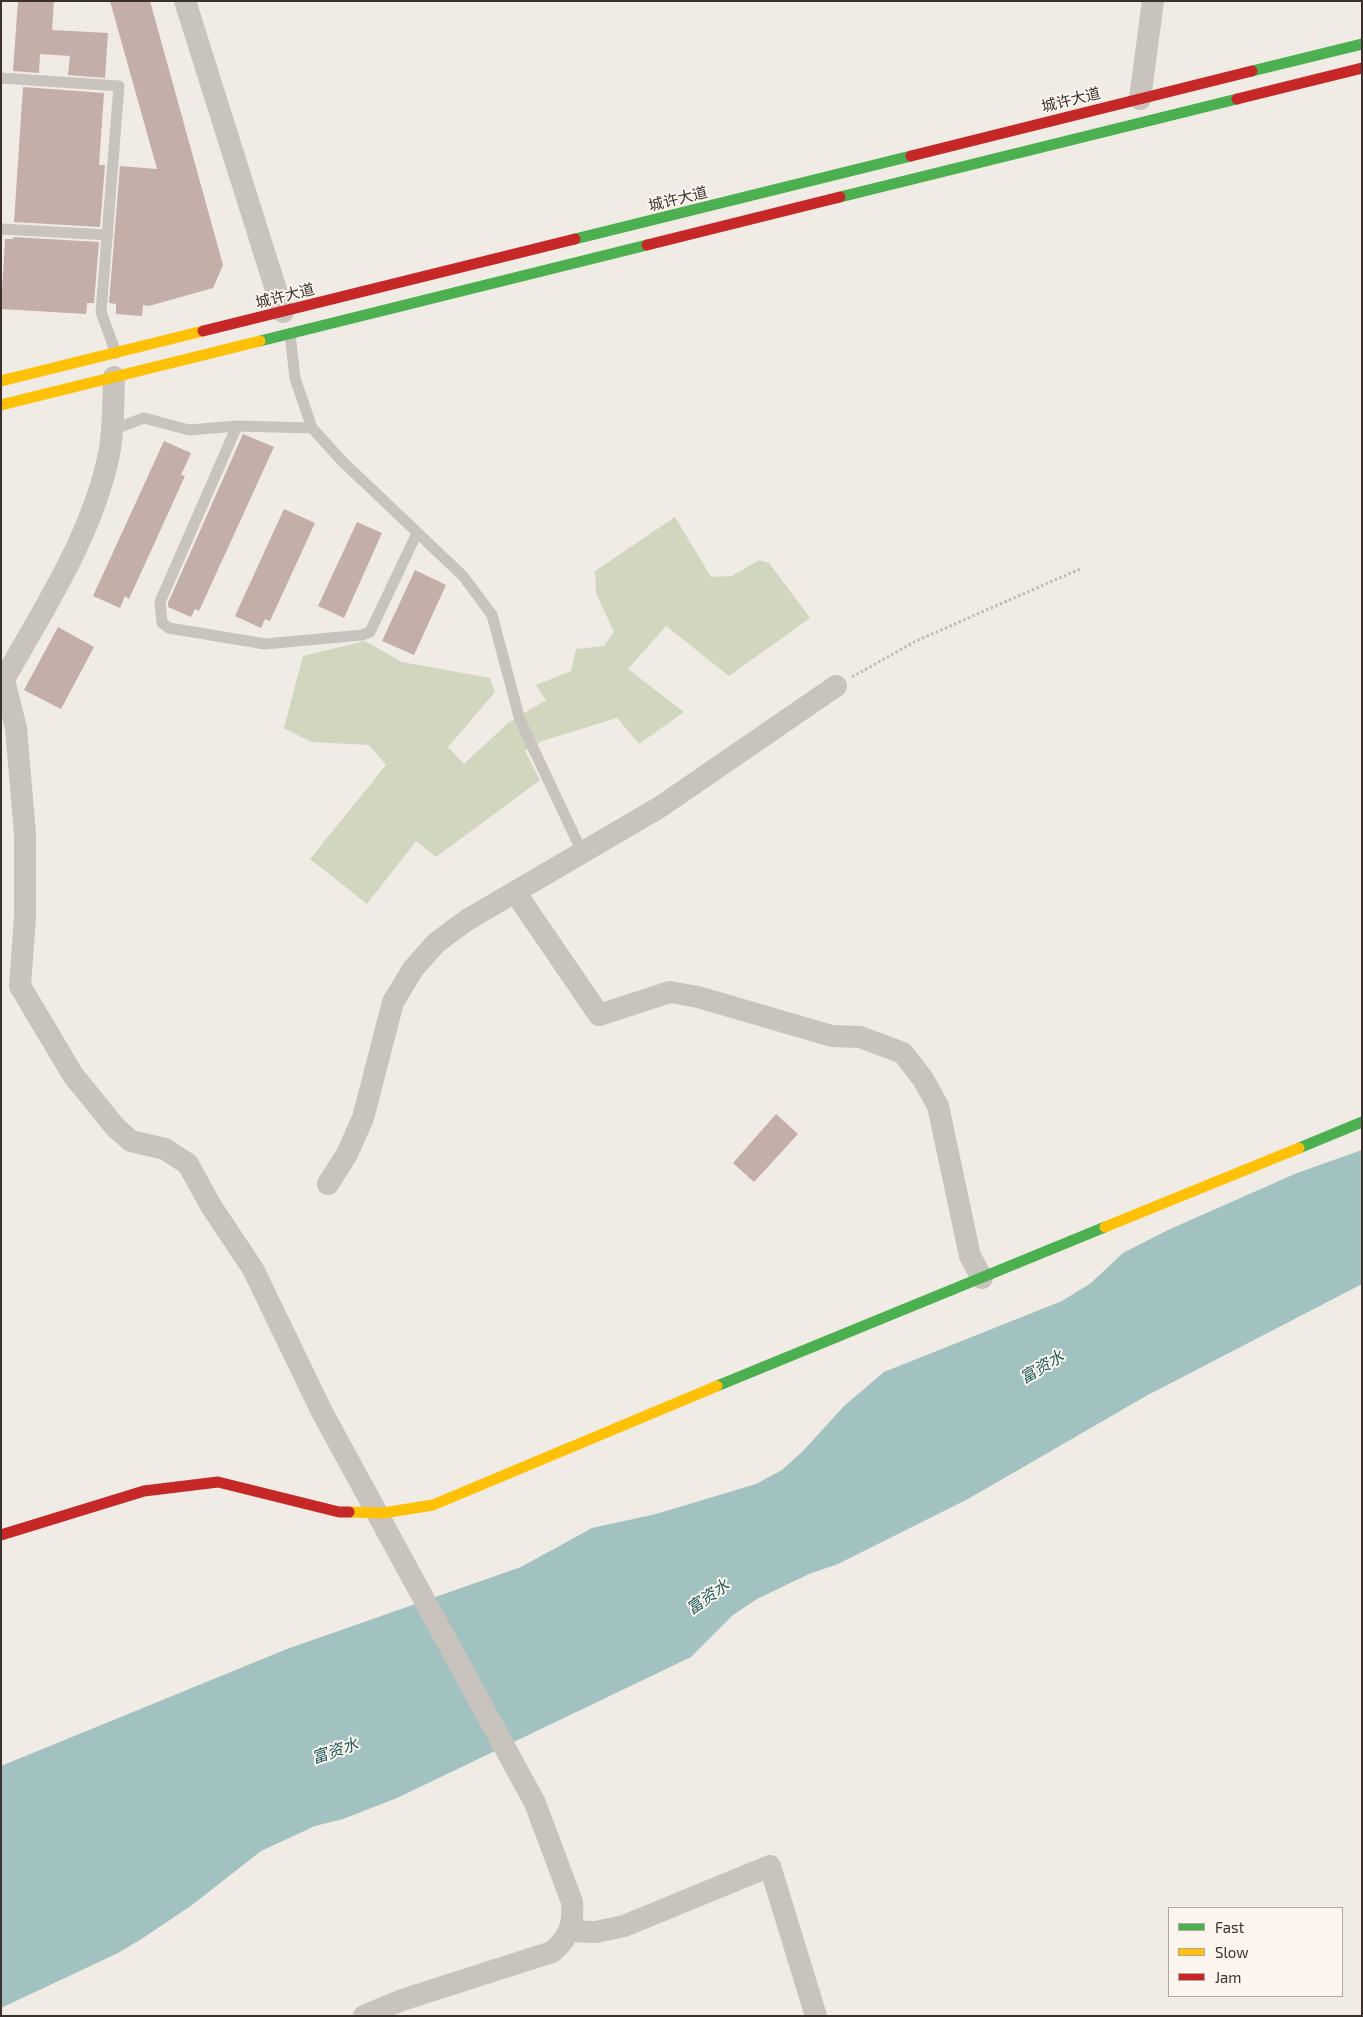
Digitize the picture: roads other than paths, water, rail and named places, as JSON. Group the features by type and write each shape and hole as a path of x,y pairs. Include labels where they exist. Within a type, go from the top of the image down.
{"main road":[{"name":"城许大道","path":"4,379 283,312 1362,44"},
{"path":"1,405 1362,68"},
{"path":"1,1535 144,1491 218,1482 339,1512 377,1513 434,1505 1362,1122"}],"street":[{"path":"185,1 283,312"},
{"path":"1140,99 1153,1"},
{"path":"114,377 112,430 105,472 86,530 3,682 16,728 24,834 25,917 20,986 73,1074 116,1128 131,1141 165,1149 188,1164 211,1206 253,1269 322,1412 535,1803 572,1902 573,1916 570,1931 563,1943 545,1955 402,2000 364,2016"},
{"path":"328,1184 347,1154 363,1118 387,1020 402,985 412,969 436,943 467,920 660,807 836,686"},
{"path":"515,892 599,1015 670,992 698,997 832,1036 860,1037 903,1053 923,1078 938,1106 970,1256 982,1278"},
{"path":"570,1931 596,1932 624,1926 770,1866 816,2016"}],"lane":[{"path":"1,78 119,86 101,312 116,353"},
{"path":"1,229 108,235"},
{"path":"290,334 295,378 312,428 342,461 464,576 492,615 520,720 582,852"},
{"path":"112,430 144,418 189,430 237,426 312,428"},
{"path":"237,426 160,602 162,622 169,628 265,644 370,632 418,533"}],"water":[{"name":"富资水","path":"1362,1150 1362,1284 1146,1396 968,1499 838,1564 809,1574 757,1599 733,1615 691,1657 397,1798 343,1819 315,1826 261,1851 192,1905 143,1938 118,1953 1,2008 1,1766 287,1649 521,1567 592,1528 656,1514 756,1484 782,1470 804,1450 844,1406 884,1372 1062,1301 1091,1283 1123,1253 1168,1230 1297,1173"}]}
